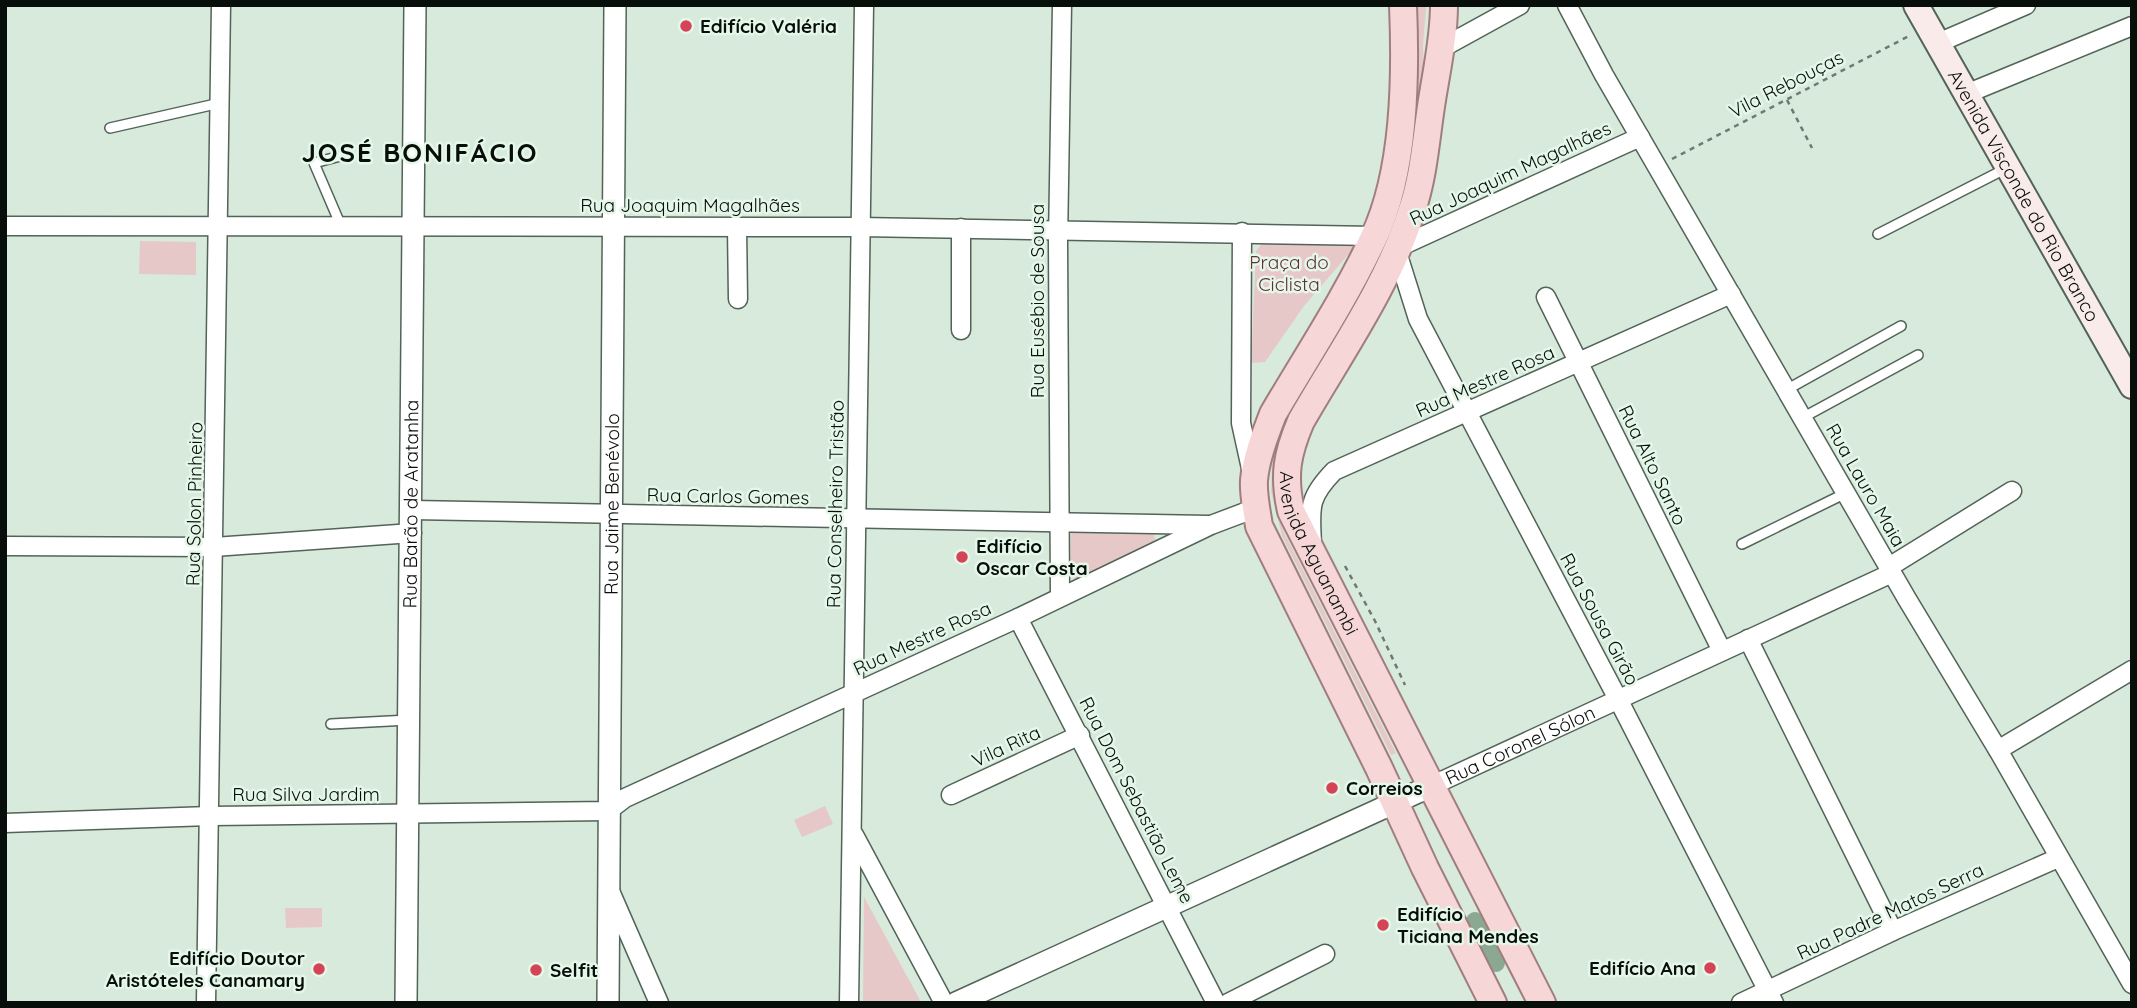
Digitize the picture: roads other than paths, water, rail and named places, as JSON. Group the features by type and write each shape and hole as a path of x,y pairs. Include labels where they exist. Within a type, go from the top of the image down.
{"main road":[{"name":"Avenida Aguanambi","path":"1403,5 1405,68 1390,245 1273,414 1263,438 1254,480 1256,508 1259,526 1424,868 1493,1003"},
{"name":"Avenida Aguanambi","path":"1444,5 1440,49 1418,187 1301,421 1286,467 1286,487 1291,511 1542,1003"},
{"name":"Avenida Visconde do Rio Branco","path":"1928,25 2132,386"}],"street":[{"name":"Rua Solon Pinheiro","path":"206,1003 221,5"},
{"name":"Rua Barão de Aratanha","path":"406,1003 415,5"},
{"name":"Rua Jaime Benévolo","path":"608,1003 615,5"},
{"name":"Rua Conselheiro Tristão","path":"849,1003 864,5"},
{"name":"Rua Eusébio de Sousa","path":"1060,596 1058,231 1062,5"},
{"path":"1440,49 1520,5"},
{"name":"Rua Lauro Maia","path":"1567,5 1657,167 1890,570 1998,750 2058,858 2127,963 2132,984"},
{"path":"1928,25 2026,5"},
{"path":"1966,94 2132,26"},
{"name":"Rua Joaquim Magalhães","path":"5,226 961,228 1242,232 1390,245 1640,137"},
{"path":"737,227 738,299"},
{"path":"961,228 961,330"},
{"path":"1242,232 1241,423 1254,480"},
{"name":"Rua Sousa Girão","path":"1390,245 1418,319 1771,997"},
{"name":"Rua Mestre Rosa","path":"1313,550 1312,502 1318,488 1334,471 1731,294"},
{"name":"Rua Alto Santo","path":"1546,298 1722,651"},
{"name":"Rua Coronel Sólon","path":"956,1003 1619,701 1748,639 1890,570 2012,491"},
{"name":"Rua Mestre Rosa","path":"608,811 625,798 1018,618 1211,525 1256,508"},
{"name":"Rua Carlos Gomes","path":"412,510 1211,525"},
{"path":"5,546 214,547 412,533"},
{"name":"Rua Dom Sebastião Leme","path":"1018,618 1216,1003"},
{"path":"1748,639 1893,931"},
{"path":"1998,750 2132,670"},
{"name":"Vila Rita","path":"951,795 1080,735"},
{"name":"Rua Silva Jardim","path":"5,823 210,816 608,811"},
{"path":"852,832 944,1003"},
{"name":"Rua Padre Matos Serra","path":"1741,1003 1771,997 1893,931 2058,858"},
{"path":"610,891 659,1003"},
{"path":"1228,1003 1325,954"}],"lane":[{"path":"110,128 220,103"},
{"path":"341,226 314,163 348,154"},
{"path":"1878,233 2007,168"},
{"path":"1786,390 1901,326"},
{"path":"1802,418 1918,355"},
{"path":"1742,544 1846,493"},
{"path":"331,724 409,720"}],"waterway":[{"path":"1475,921 1496,963"}],"place":[{"name":"Edifício Valéria","path":"686,26"},
{"name":"Edifício Oscar Costa","path":"962,557"},
{"name":"Correios","path":"1332,788"},
{"name":"Edifício Ticiana Mendes","path":"1383,925"},
{"name":"Edifício Ana","path":"1710,968"},
{"name":"Edifício Doutor Aristóteles Canamary","path":"319,969"},
{"name":"Selfit","path":"536,970"}],"district":[{"name":"JOSÉ BONIFÁCIO","path":"420,153"}],"park label":[{"name":"Praça do Ciclista","path":"1289,273"}]}
